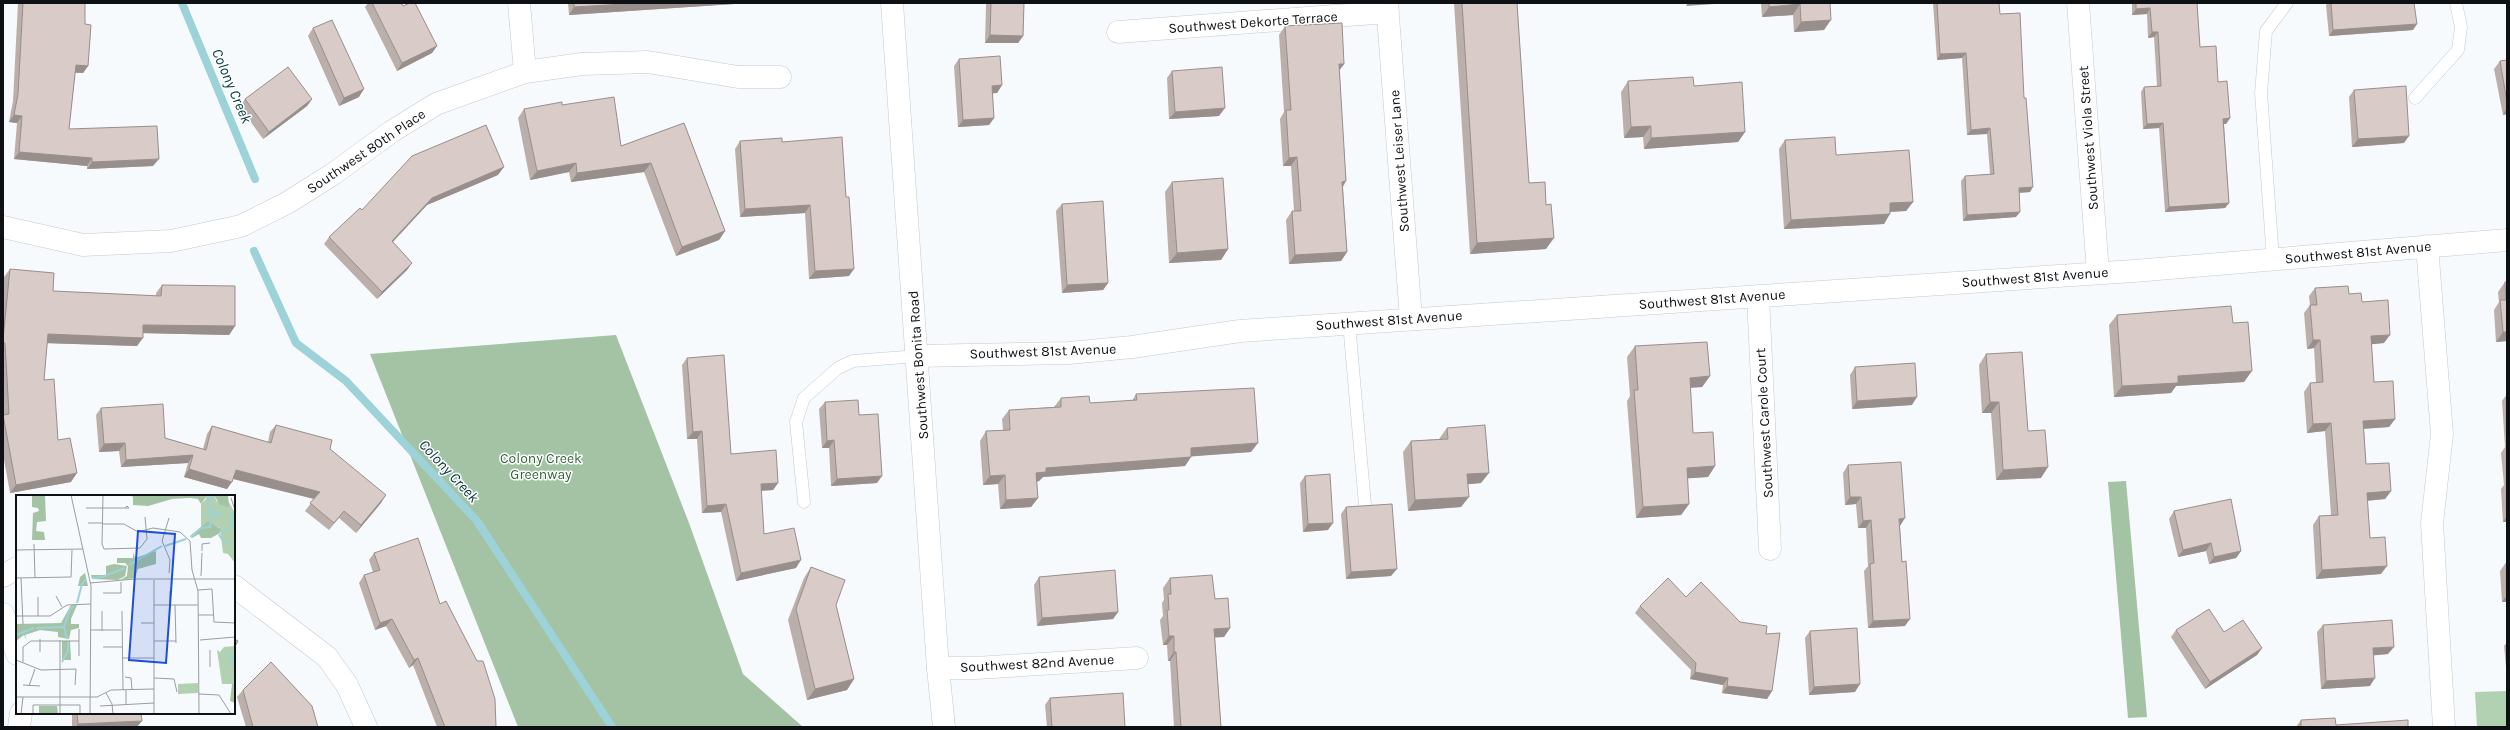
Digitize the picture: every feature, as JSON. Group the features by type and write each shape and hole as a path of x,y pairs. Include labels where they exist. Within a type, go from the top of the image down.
{"street":[{"path":"519,3 525,72"},
{"name":"Southwest Bonita Road","path":"892,3 918,356 938,668 944,727"},
{"name":"Southwest Viola Street","path":"2078,3 2098,273"},
{"name":"Southwest Dekorte Terrace","path":"1118,32 1387,7"},
{"name":"Southwest Leiser Lane","path":"1387,7 1411,319"},
{"name":"Southwest 80th Place","path":"3,227 83,245 171,241 241,226 287,203 334,174 390,132 436,104 525,72 582,64 648,62 738,77 780,77"},
{"name":"Southwest 81st Avenue","path":"918,356 1069,353 1132,347 1240,331 2098,273 2507,240"},
{"path":"2427,246 2442,434 2432,523 2444,727"},
{"name":"Southwest Carole Court","path":"1758,296 1770,549"},
{"path":"3,576 16,569"},
{"path":"235,587 327,657 348,685 366,727"},
{"path":"3,614 16,651"},
{"name":"Southwest 82nd Avenue","path":"938,668 976,668 1137,658"},
{"path":"19,727 21,714"}],"lane":[{"path":"2273,259 2261,93 2266,31 2287,3"},
{"path":"2415,98 2458,50 2461,27 2456,3"},
{"path":"1349,323 1365,505"},
{"path":"804,502 796,422 804,398 838,368 853,361 918,356"}],"green space":[{"name":"Colony Creek Greenway","path":"616,335 689,523 743,674 803,727 518,727 370,354"},
{"path":"2126,481 2147,717 2128,718 2108,482"},
{"path":"2507,691 2507,727 2477,727 2475,692"}],"building":[{"path":"23,3 85,3 85,24 91,25 88,66 76,65 69,129 157,126 159,159 92,162 92,158 19,152 22,116 14,115 18,94"},
{"path":"372,3 401,3 403,6 410,3 415,3 437,46 402,63"},
{"path":"574,3 641,3 574,7"},
{"path":"991,3 1024,3 1023,36 990,35"},
{"path":"1462,3 1517,3 1529,183 1545,182 1546,205 1551,204 1554,238 1477,243"},
{"path":"1769,3 1830,3 1831,20 1801,22 1800,4 1769,7"},
{"path":"1937,3 1999,3 2000,14 2020,13 2024,98 2026,98 2033,187 2019,188 2020,212 1967,215 1965,176 1994,174 1990,128 1971,130 1966,53 1940,54"},
{"path":"2136,3 2197,3 2200,47 2216,46 2218,82 2227,81 2230,118 2223,119 2229,203 2169,207 2163,123 2147,124 2144,87 2161,86 2158,32 2152,32 2150,8 2136,9"},
{"path":"2331,3 2414,3 2417,24 2333,30"},
{"path":"332,20 364,89 344,98 313,28"},
{"path":"1342,23 1344,64 1339,64 1346,181 1342,182 1347,252 1295,255 1292,211 1301,211 1297,157 1289,158 1286,110 1291,110 1285,26"},
{"path":"1000,56 1002,85 992,86 994,118 963,120 959,59"},
{"path":"2507,60 2507,102 2500,61"},
{"path":"288,67 312,99 269,132 245,99"},
{"path":"1222,67 1225,108 1175,112 1172,71"},
{"path":"1693,77 1694,86 1742,82 1745,132 1651,138 1651,126 1631,127 1628,81"},
{"path":"2406,86 2409,136 2358,139 2354,90"},
{"path":"614,97 621,146 684,123 725,231 682,247 651,163 577,173 576,163 537,171 524,109 562,102 562,105"},
{"path":"486,125 504,167 432,198 392,241 412,263 382,292 329,237 360,208 362,210 412,156"},
{"path":"842,137 846,197 849,197 854,269 815,271 810,205 745,209 740,141 782,138 782,142"},
{"path":"1835,137 1836,155 1909,150 1913,202 1890,203 1890,214 1791,220 1785,140"},
{"path":"1223,178 1228,249 1177,253 1172,182"},
{"path":"1103,201 1108,283 1067,285 1062,204"},
{"path":"10,269 54,273 53,291 161,296 162,285 235,286 235,326 143,325 143,338 48,334 44,380 54,379 58,440 70,438 77,473 16,485 3,415 9,414 5,343 3,343 3,339"},
{"path":"2505,282 2507,282 2507,332 2503,332 2500,300 2506,300"},
{"path":"2348,286 2349,294 2361,293 2362,302 2388,300 2390,335 2371,336 2374,382 2393,381 2395,419 2363,421 2366,464 2389,463 2391,491 2367,493 2370,538 2385,537 2387,566 2322,570 2319,516 2338,515 2331,423 2313,424 2310,383 2323,382 2320,340 2313,340 2310,305 2317,305 2315,288"},
{"path":"2231,306 2233,323 2248,322 2252,371 2178,376 2178,383 2122,386 2117,315"},
{"path":"1707,342 1710,376 1690,378 1693,433 1713,432 1715,466 1687,468 1689,504 1643,507 1634,390 1638,390 1635,346"},
{"path":"2022,352 2028,431 2045,430 2048,467 2003,470 1999,402 1990,402 1986,354"},
{"path":"724,355 731,454 776,450 778,483 761,484 764,534 794,528 801,560 741,573 726,504 707,506 702,431 693,432 687,358"},
{"path":"1915,363 1917,397 1857,401 1855,367"},
{"path":"1254,388 1258,443 1191,448 1191,457 1046,468 1046,472 1036,473 1038,498 1006,500 1005,475 990,476 986,431 1010,430 1009,410 1061,407 1061,398 1089,396 1090,403 1137,400 1136,394"},
{"path":"858,400 859,415 878,414 882,476 837,479 834,440 827,441 825,402"},
{"path":"163,404 165,438 206,450 212,426 271,443 276,425 332,440 330,449 386,495 361,525 344,511 334,523 310,503 320,492 236,470 232,482 189,469 193,455 126,460 125,443 104,444 101,408"},
{"path":"1485,425 1489,473 1467,474 1469,497 1415,500 1411,441 1448,439 1447,428"},
{"path":"1901,462 1905,518 1899,519 1902,562 1906,561 1910,619 1873,621 1870,564 1874,563 1871,520 1863,521 1861,497 1850,497 1848,465"},
{"path":"1330,474 1333,523 1308,524 1305,476"},
{"path":"2231,499 2241,551 2214,557 2211,543 2183,550 2174,511"},
{"path":"1392,504 1397,569 1351,572 1346,507"},
{"path":"418,538 440,604 446,601 477,661 483,661 495,699 496,727 445,727 418,658 414,660 392,619 380,623 364,575 380,570 374,553"},
{"path":"811,567 845,580 836,605 854,679 815,689 796,609"},
{"path":"1115,570 1118,612 1042,618 1039,577"},
{"path":"1212,575 1215,599 1228,598 1230,628 1214,629 1221,727 1181,727 1176,652 1174,652 1174,636 1169,636 1167,610 1169,610 1168,594 1171,594 1170,578"},
{"path":"1668,578 1686,597 1701,582 1740,622 1767,626 1766,634 1780,633 1772,691 1727,686 1728,678 1695,672 1696,663 1640,606"},
{"path":"2209,609 2224,632 2243,620 2262,648 2210,682 2176,630"},
{"path":"2392,620 2394,647 2373,648 2375,678 2326,681 2323,625"},
{"path":"1857,628 1860,684 1814,687 1810,631"},
{"path":"235,640 238,641 235,646"},
{"path":"271,662 312,706 318,727 253,727 243,690"},
{"path":"1123,693 1125,727 1052,727 1050,698"},
{"path":"77,714 141,714 142,721 78,724"},
{"path":"2335,718 2336,725 2408,720 2408,727 2301,727 2301,720"}],"waterway":[{"name":"Colony Creek","path":"182,3 255,179"},
{"name":"Colony Creek","path":"254,251 296,343 346,381 477,521 612,727"}]}
